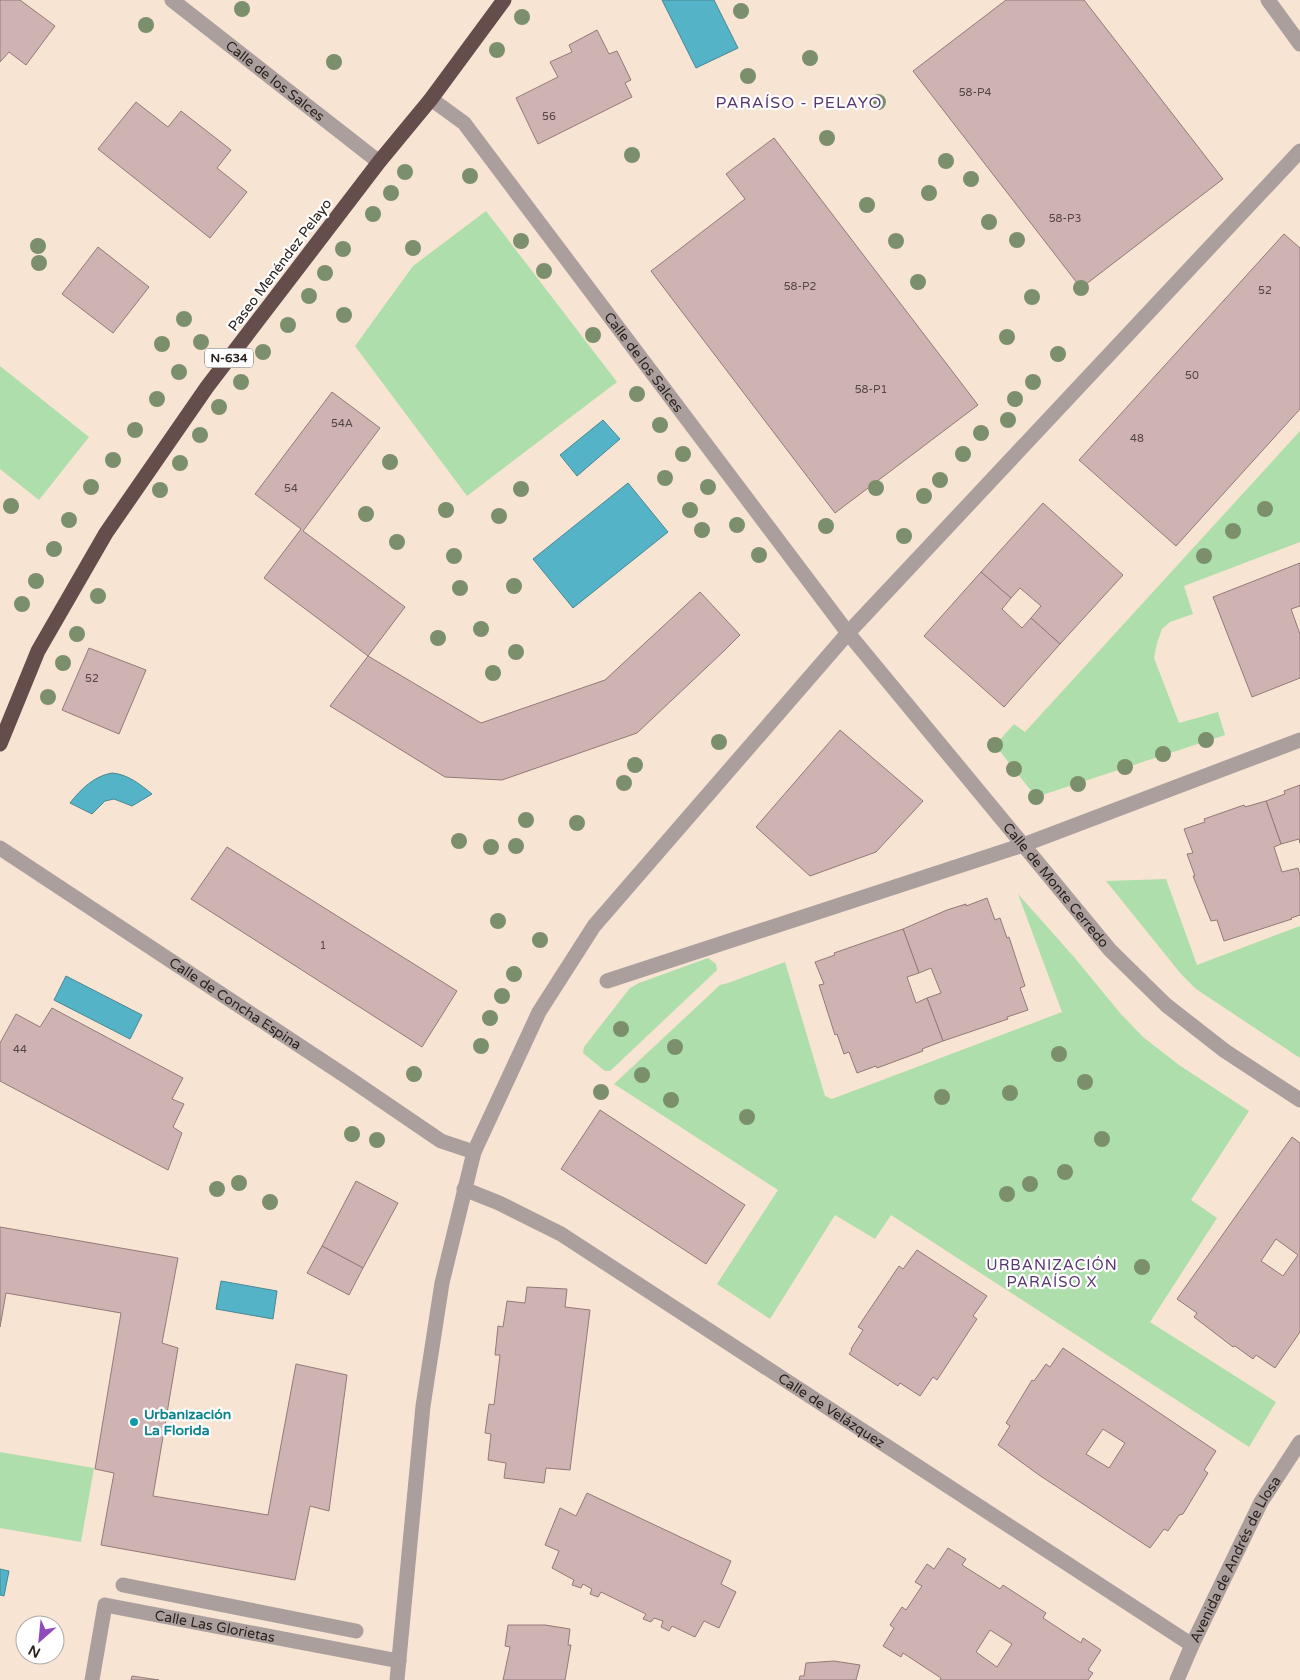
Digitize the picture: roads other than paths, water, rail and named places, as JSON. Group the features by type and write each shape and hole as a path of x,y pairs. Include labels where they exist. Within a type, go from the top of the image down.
{"highway":[{"name":"Paseo Menéndez Pelayo","path":"0,744 38,652 106,533 207,387 379,162 431,99 504,0"}],"street":[{"name":"Calle de los Salces","path":"172,0 379,162"},
{"path":"1268,0 1300,44"},
{"name":"Calle de los Salces","path":"431,99 464,123 848,634"},
{"path":"397,1680 423,1406 442,1283 474,1152 539,1012 594,926 848,634 1300,151"},
{"name":"Calle de Monte Cerredo","path":"848,634 1110,950 1166,1005 1225,1051 1300,1100"},
{"path":"607,982 1022,845 1300,740"},
{"name":"Calle de Concha Espina","path":"0,848 331,1066 441,1141 474,1152"},
{"name":"Calle de Velázquez","path":"464,1189 499,1203 561,1234 1192,1646"},
{"name":"Avenida de Andrés de Llosa","path":"1177,1680 1261,1502 1300,1442"},
{"path":"123,1585 356,1631"},
{"name":"Calle Las Glorietas","path":"92,1680 105,1605 399,1661"}],"water":[{"path":"662,0 714,0 738,48 696,68"},
{"path":"603,420 620,439 577,476 560,455"},
{"path":"628,483 668,532 573,608 533,559"},
{"path":"112,773 128,777 152,794 132,806 114,799 105,801 92,814 70,803 88,784 99,777"},
{"path":"66,976 142,1015 130,1039 54,1000"},
{"path":"221,1281 277,1291 273,1319 216,1309"},
{"path":"0,1569 9,1571 4,1596 0,1595"}],"place":[{"name":"Urbanización La Florida","path":"134,1422"}],"district":[{"name":"PARAÍSO - PELAYO","path":"799,103"},
{"name":"URBANIZACIÓN PARAÍSO X","path":"1052,1274"}]}
